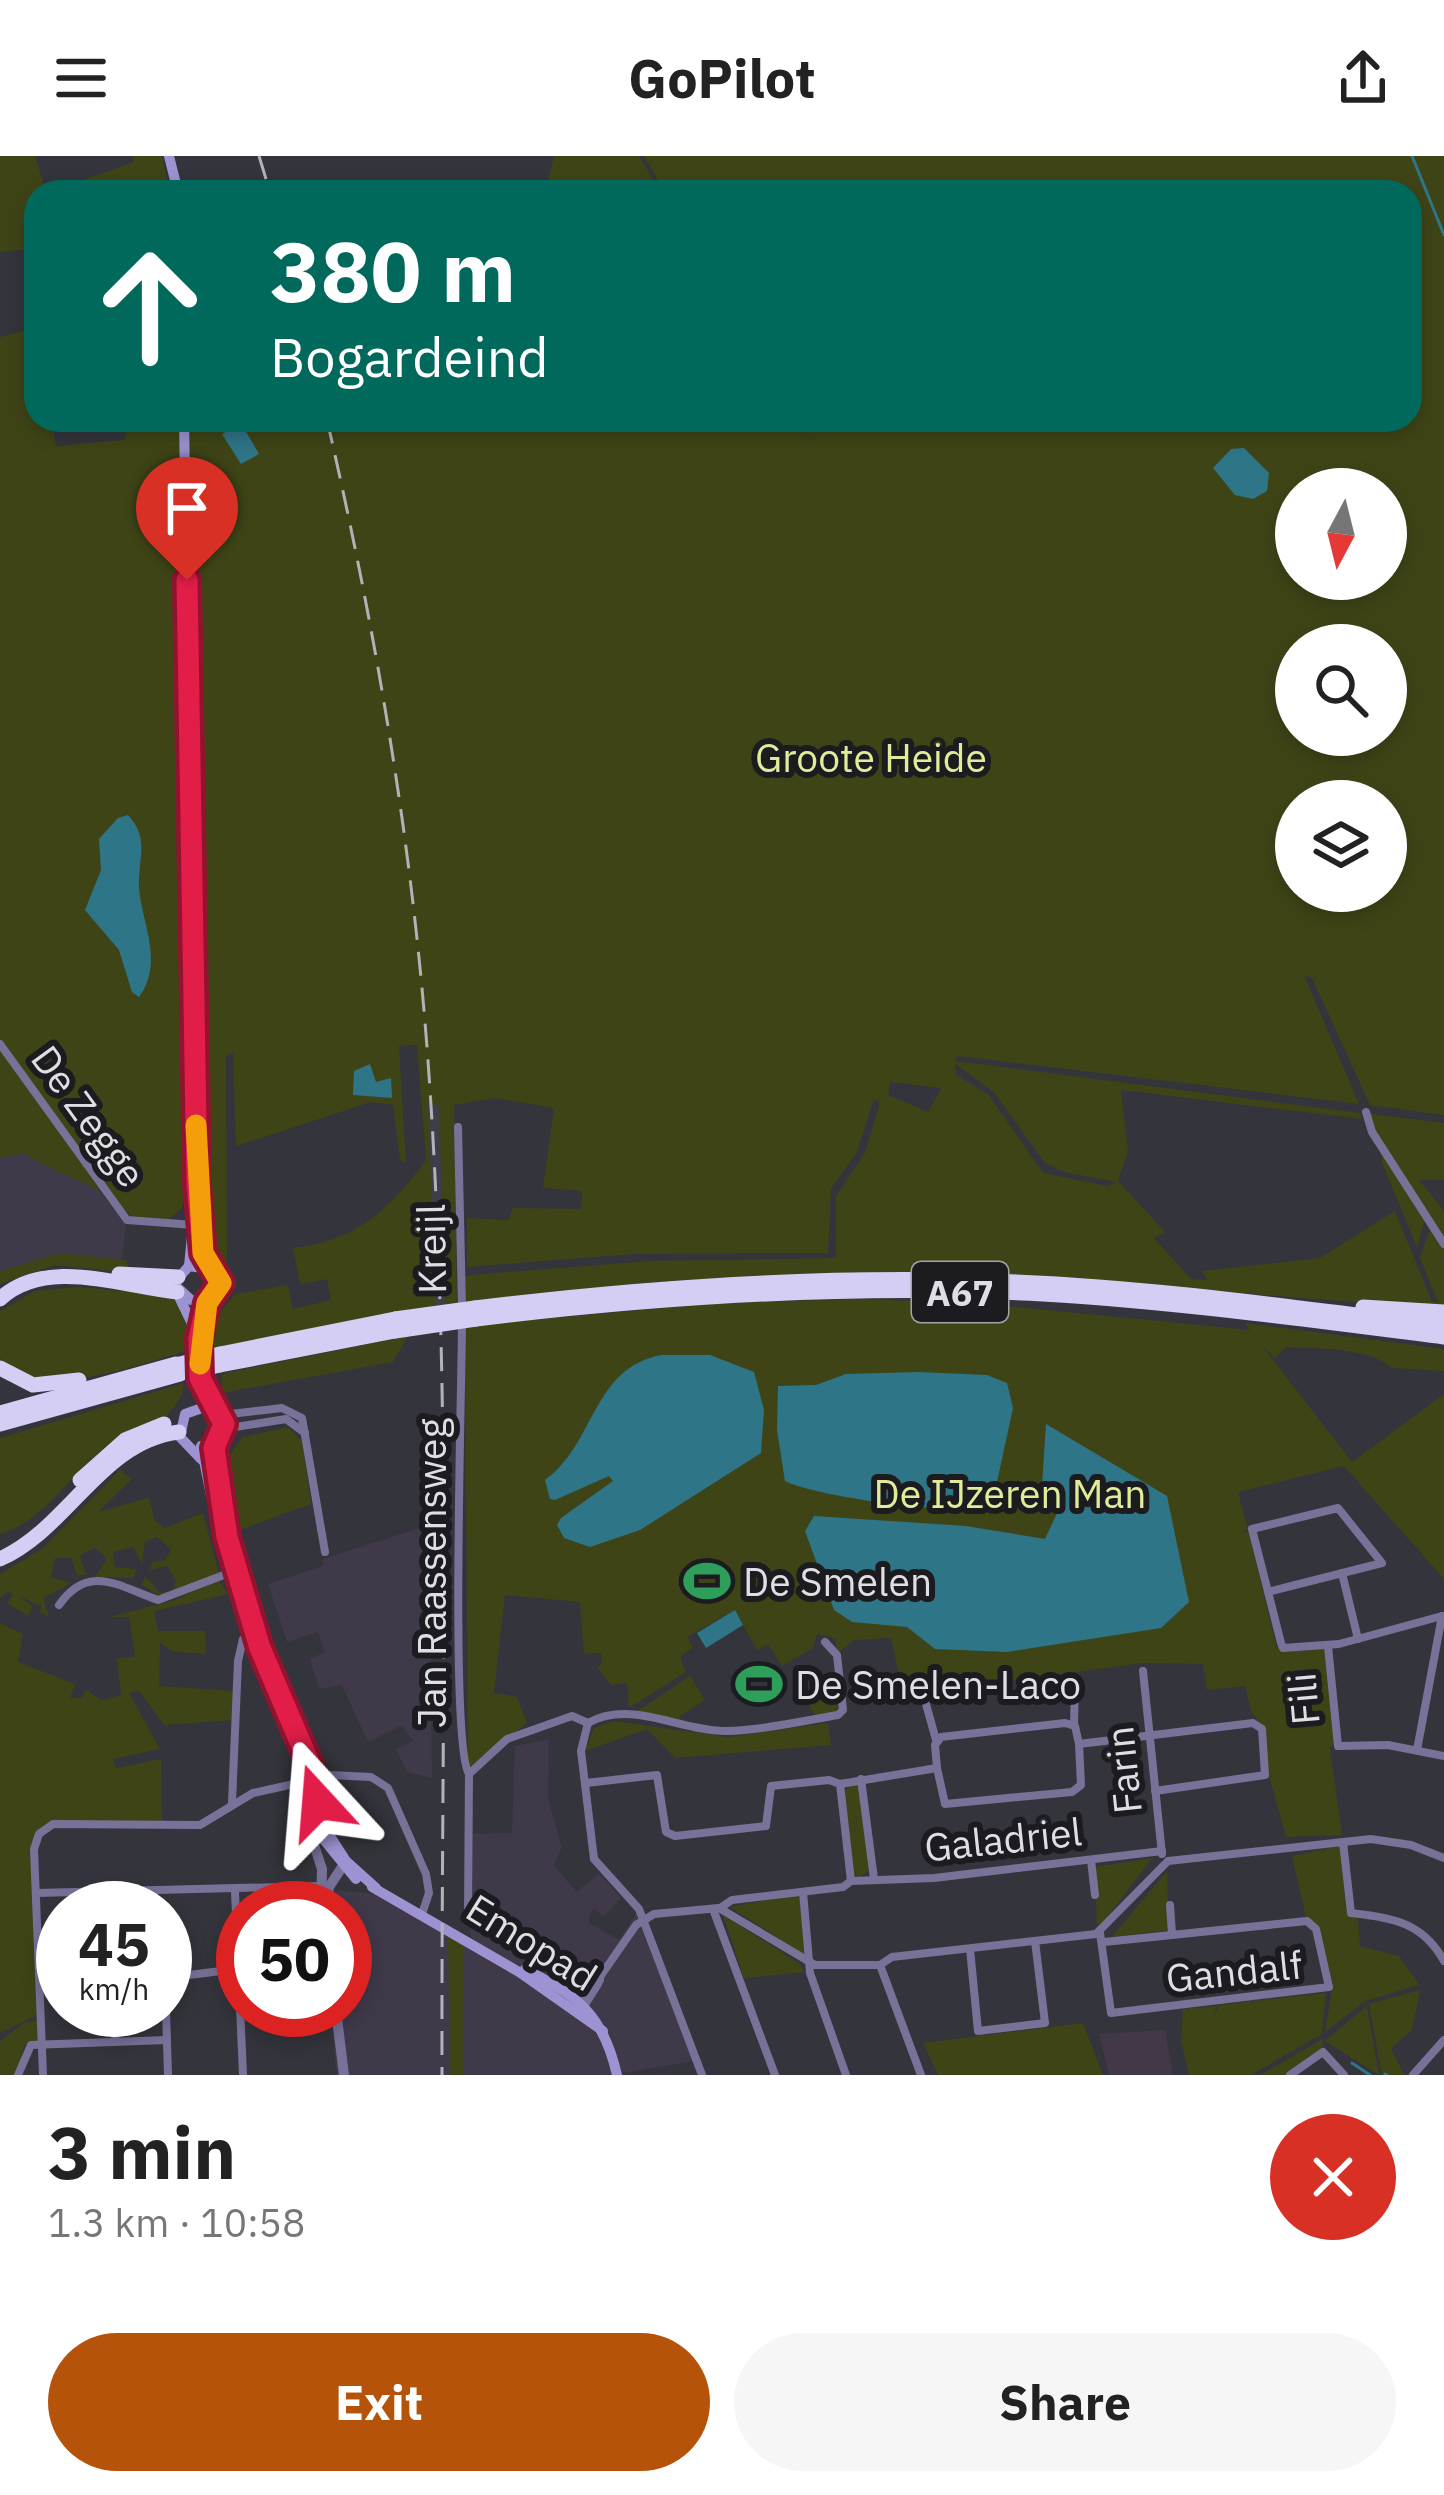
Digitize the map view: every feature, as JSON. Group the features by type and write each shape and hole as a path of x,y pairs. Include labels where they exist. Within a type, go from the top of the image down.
{"highway":[{"path":"0,1286 53,1267 179,1281"},
{"path":"0,1298 21,1284 49,1277 179,1281"},
{"name":"A67","path":"0,1427 220,1359 395,1325 683,1286 906,1280 1037,1283 1444,1325"},
{"name":"A67","path":"476,1313 679,1298 930,1291 1145,1302 1444,1337"},
{"name":"A67","path":"1282,1306 1444,1312"},
{"name":"A67","path":"0,1368 17,1380 40,1385 180,1369"},
{"name":"A67","path":"0,1412 136,1374"},
{"path":"0,1558 24,1546 125,1452 181,1431"},
{"path":"0,1545 28,1531 125,1440 181,1431"}],"main road":[{"path":"184,432 197,1225 219,1282"},
{"path":"179,1281 197,1225"},
{"path":"179,1281 208,1268 219,1282"},
{"path":"179,1281 198,1304 203,1321 199,1338"},
{"path":"219,1282 198,1304 201,1407 181,1431 205,1446 232,1572 310,1765 328,1833 344,1864"},
{"path":"200,1378 201,1407 221,1421 205,1446"},
{"path":"299,1744 313,1813 344,1864"},
{"name":"Emopad","path":"344,1864 376,1888 465,1932 582,2007 603,2032 617,2075"}],"street":[{"name":"De Zegge","path":"0,1044 127,1220 197,1225"},
{"path":"1366,1112 1372,1132 1444,1244"},
{"name":"Kreijl","path":"458,1127 462,1370"},
{"name":"Jan Raassensweg","path":"462,1370 460,1689 461,1760 469,1774 465,1800 469,1916 565,1975 600,1980"},
{"path":"221,1421 240,1414 294,1411 305,1422 325,1552"},
{"path":"221,1421 286,1419 306,1435"},
{"path":"1268,1592 1383,1561 1338,1508 1251,1531 1283,1648 1328,1646 1443,1614 1417,1750 1444,1756"},
{"path":"59,1605 83,1582 127,1584 158,1600 232,1572"},
{"path":"1342,1573 1358,1639"},
{"path":"232,1803 238,1661 254,1632"},
{"path":"702,2075 643,1918 594,1859 581,1751 588,1723 606,1714 627,1714 728,1730 838,1715 843,1702 838,1662 825,1642"},
{"name":"Fili","path":"1328,1646 1337,1746 1417,1750"},
{"name":"Farin","path":"1143,1671 1163,1862"},
{"path":"926,1704 936,1740 940,1797 947,1804 1072,1792 1082,1785 1074,1725 1075,1681"},
{"path":"469,1774 493,1748 532,1726 572,1716 588,1723"},
{"path":"1079,1744 1256,1723 1263,1732 1265,1775 1156,1791"},
{"path":"936,1740 1074,1725"},
{"path":"586,1783 657,1775 666,1832 675,1836 766,1826 771,1786 829,1780 840,1784 937,1768"},
{"path":"329,1775 371,1777 388,1788 428,1878 422,1914"},
{"path":"861,1779 874,1879"},
{"path":"236,1781 253,1793"},
{"path":"37,1881 39,1834 53,1824 200,1825 253,1793 307,1781"},
{"path":"840,1784 851,1881"},
{"path":"313,1813 323,1881"},
{"path":"1102,1937 1163,1862 1388,1841 1444,1858"},
{"path":"1343,1842 1351,1912 1400,1919 1428,1939 1444,1961"},
{"name":"Galadriel","path":"643,1918 716,1908 732,1900 843,1887 851,1881 1162,1851"},
{"path":"1091,1860 1095,1894"},
{"path":"329,1881 344,1864"},
{"path":"803,1892 808,1963 846,2075"},
{"path":"716,1908 808,1963 880,1965 892,1957 1035,1941 1172,1934 1170,1905"},
{"path":"716,1908 775,2075"},
{"path":"582,2007 643,1918"},
{"name":"Gandalf","path":"1102,1937 1111,2013 1320,1993 1330,1983 1316,1929 1307,1921 1172,1934"},
{"path":"970,1948 978,2031 1045,2023 1035,1941"},
{"path":"880,1965 922,2075"},
{"path":"42,2037 43,2075"},
{"path":"115,2037 115,2041"},
{"path":"167,2037 168,2075"},
{"path":"241,2037 243,2075"},
{"path":"339,2037 344,2075"},
{"path":"18,2075 25,2053 42,2044 167,2040"},
{"path":"1413,2075 1444,2040"},
{"path":"1290,2075 1323,2052 1344,2075"}],"shaded area":[{"path":"427,959 442,1139 445,1306 436,1307 416,961"},
{"path":"19,1125 97,1188 126,1225 122,1259 46,1261 0,1278 0,1148"},
{"path":"429,1525 432,1778 407,1772 396,1749 413,1741 402,1725 368,1742 342,1685 319,1689 310,1659 325,1652 318,1632 287,1642 268,1584 323,1566 323,1559"},
{"path":"549,1739 548,1799 562,1847 554,1865 576,1892 599,1874 621,1898 604,1916 594,1909 589,1915 589,1923 619,1940 641,1906 699,2060 610,2075 337,2075 333,2037 372,2037 372,1894 471,1947 468,1834 512,1833 515,1746"},
{"path":"1165,2030 1173,2075 1109,2075 1099,2034"}],"green space":[{"path":"0,156 35,156 42,180 24,180 24,249 0,252"},
{"path":"132,156 162,156 167,180 82,180 134,162"},
{"path":"554,156 639,156 654,180 548,180"},
{"name":"Groote Heide","path":"644,156 1444,156 1444,1115 1370,1105 1312,978 1304,975 1359,1104 957,1056 955,1061 1360,1113 1362,1119 1121,1090 1128,1151 1118,1181 1165,1232 1154,1238 1191,1279 1208,1280 1202,1271 1320,1258 1395,1211 1432,1302 1438,1302 1420,1258 1430,1229 1444,1250 1444,1309 957,1271 664,1281 463,1302 465,1277 470,1275 649,1261 836,1258 836,1196 865,1153 880,1102 874,1099 857,1152 831,1189 828,1253 634,1254 467,1267 467,1218 509,1220 512,1208 581,1209 582,1191 543,1188 554,1108 495,1098 454,1105 457,1303 445,1306 439,1106 428,1103 436,1307 210,1349 218,1314 235,1294 288,1285 293,1309 331,1300 327,1279 300,1284 293,1248 335,1239 369,1220 399,1194 426,1160 417,1045 399,1046 406,1164 400,1159 393,1105 371,1102 236,1146 233,1053 226,1056 227,1263 211,1243 205,1177 190,1176 182,1208 165,1222 134,1219 90,1174 100,1192 24,1153 0,1158 0,337 24,331 24,432 53,432 56,446 124,440 127,432 806,432 811,440 807,432 1422,432 1422,180 658,180","holes":["955,1064 994,1092 1044,1162 1064,1172 1116,1182 1108,1186 1043,1173 988,1094 956,1075","890,1082 941,1088 928,1112 888,1095"]},
{"path":"1370,1114 1444,1123 1444,1180 1419,1180 1444,1211 1444,1236 1376,1133"},
{"path":"1382,1155 1425,1220 1417,1247 1382,1163"},
{"path":"60,1253 126,1260 130,1273 55,1265 0,1284 0,1271"},
{"path":"78,1287 170,1295 185,1308 191,1350 119,1371 65,1380 18,1372 0,1358 0,1311 35,1291"},
{"name":"De IJzeren Man","path":"862,1299 985,1304 1250,1330 1245,1323 1444,1349 1444,1371 1391,1368 1371,1356 1327,1349 1286,1347 1275,1358 1260,1343 1352,1462 1444,1394 1444,1579 1344,1466 1238,1492 1248,1530 1242,1530 1249,1533 1276,1646 1282,1652 1324,1649 1326,1653 1336,1745 1330,1747 1342,1835 1286,1837 1268,1772 1263,1727 1251,1711 1245,1686 1207,1690 1203,1664 1143,1663 903,1695 891,1638 854,1640 838,1652 835,1638 817,1634 813,1648 782,1666 768,1644 757,1650 735,1610 687,1637 693,1647 680,1657 686,1672 629,1708 627,1683 611,1685 597,1667 602,1664 601,1653 584,1654 580,1602 505,1595 494,1693 517,1697 527,1723 468,1768 465,1326 720,1303"},
{"path":"408,1336 393,1362 222,1393 221,1374"},
{"path":"184,1383 182,1396 162,1422 113,1441 40,1511 0,1534 0,1438"},
{"path":"288,1427 302,1441 311,1504 240,1530 229,1456 243,1437"},
{"path":"120,1470 132,1479 98,1512 149,1498 155,1521 165,1528 203,1513 219,1574 162,1597 142,1585 145,1576 160,1593 173,1590 176,1581 167,1566 150,1570 152,1562 165,1560 171,1550 157,1537 145,1542 142,1564 133,1547 113,1552 115,1567 136,1569 134,1578 95,1577 107,1559 95,1547 80,1556 86,1575 77,1575 71,1558 55,1558 51,1577 71,1583 43,1598 49,1617 40,1612 41,1606 19,1596 33,1607 28,1616 7,1603 13,1594 8,1591 0,1598 0,1574 42,1549"},
{"path":"217,1580 229,1594 154,1611 158,1631 205,1631 206,1654 174,1652 160,1643 159,1686 234,1691 234,1720 164,1725 139,1691 129,1693 160,1749 113,1759 116,1768 161,1759 162,1826 62,1822 35,1839 36,2015 0,2033 0,1623 23,1634 18,1662 75,1684 70,1698 82,1698 86,1690 101,1700 121,1695 117,1659 135,1656 129,1617 110,1617 175,1600"},
{"path":"690,1676 705,1700 679,1717 683,1724 633,1714"},
{"path":"824,1687 839,1702 824,1717 809,1702"},
{"path":"614,1721 728,1737 828,1723 831,1745 675,1758 647,1729 585,1751 594,1728"},
{"path":"854,1783 859,1786 870,1869 859,1878 853,1873 843,1792"},
{"path":"1340,1846 1346,1910 1358,1919 1360,1946 1399,1956 1419,1985 1365,2001 1325,2032 1333,1983 1317,1924 1306,1917 1292,1856"},
{"path":"1152,1858 1104,1921 1097,1925 1095,1867"},
{"path":"1167,1871 1169,1930 1112,1937"},
{"path":"795,1895 800,1898 804,1955 730,1907"},
{"path":"723,1915 800,1964 804,1972 744,1978"},
{"path":"448,1933 463,1945 464,2075 450,2075"},
{"path":"1420,1990 1412,2030 1391,2048 1404,2075 1382,2075 1369,2004"},
{"path":"1326,1993 1322,2034 1251,2075 1189,2075 1181,2041 1183,2009 1217,2006 1213,2019 1219,2005"},
{"path":"1367,2006 1379,2075 1325,2041"},
{"path":"36,2021 39,2040 24,2045 16,2075 0,2075 0,2041 24,2023"},
{"path":"1083,2023 1103,2075 938,2075 923,2043"},
{"path":"1323,2039 1322,2050 1287,2075 1260,2075"}],"water":[{"path":"246,432 259,454 241,464 222,434"},
{"path":"1244,448 1269,473 1267,491 1253,499 1235,495 1213,468 1231,449"},
{"path":"128,815 141,841 139,887 151,956 147,984 139,997 132,992 119,950 85,910 101,870 99,839 118,818"},
{"path":"370,1064 376,1082 391,1078 392,1098 353,1095 354,1071"},
{"path":"662,1355 710,1355 754,1372 764,1410 761,1453 640,1530 590,1547 564,1538 557,1525 561,1518 613,1481 609,1476 555,1500 550,1499 545,1480 562,1465 621,1375 639,1362"},
{"path":"846,1374 987,1375 1007,1383 1013,1408 992,1505 952,1509 889,1504 785,1481 777,1430 778,1386 816,1385"},
{"path":"1046,1424 1167,1496 1189,1602 1161,1628 1007,1652 935,1649 907,1627 852,1622 834,1610 805,1531 814,1516 966,1526 1045,1539 1058,1511 1042,1485"},
{"path":"735,1610 743,1625 706,1648 697,1633"}],"waterway":[{"path":"1412,156 1422,180"},
{"path":"1422,181 1444,235"},
{"path":"1352,2063 1370,2075"}],"railway":[{"path":"259,156 266,180"},
{"path":"330,432 391,746 414,910 429,1075 443,1450 442,2075"}],"slow traffic":[{"path":"196,1125 203,1253 219,1272 221,1283 215,1298 207,1303 199,1338 200,1364"}],"place":[{"name":"De Smelen","path":"707,1581"},
{"name":"De Smelen-Laco","path":"759,1684"}],"route":[{"path":"187,580 197,1184 203,1253 219,1272 221,1283 215,1298 207,1303 199,1338 200,1378 207,1400 223,1417 223,1432 214,1443 214,1467 236,1570 260,1648 310,1765 318,1802"}]}
